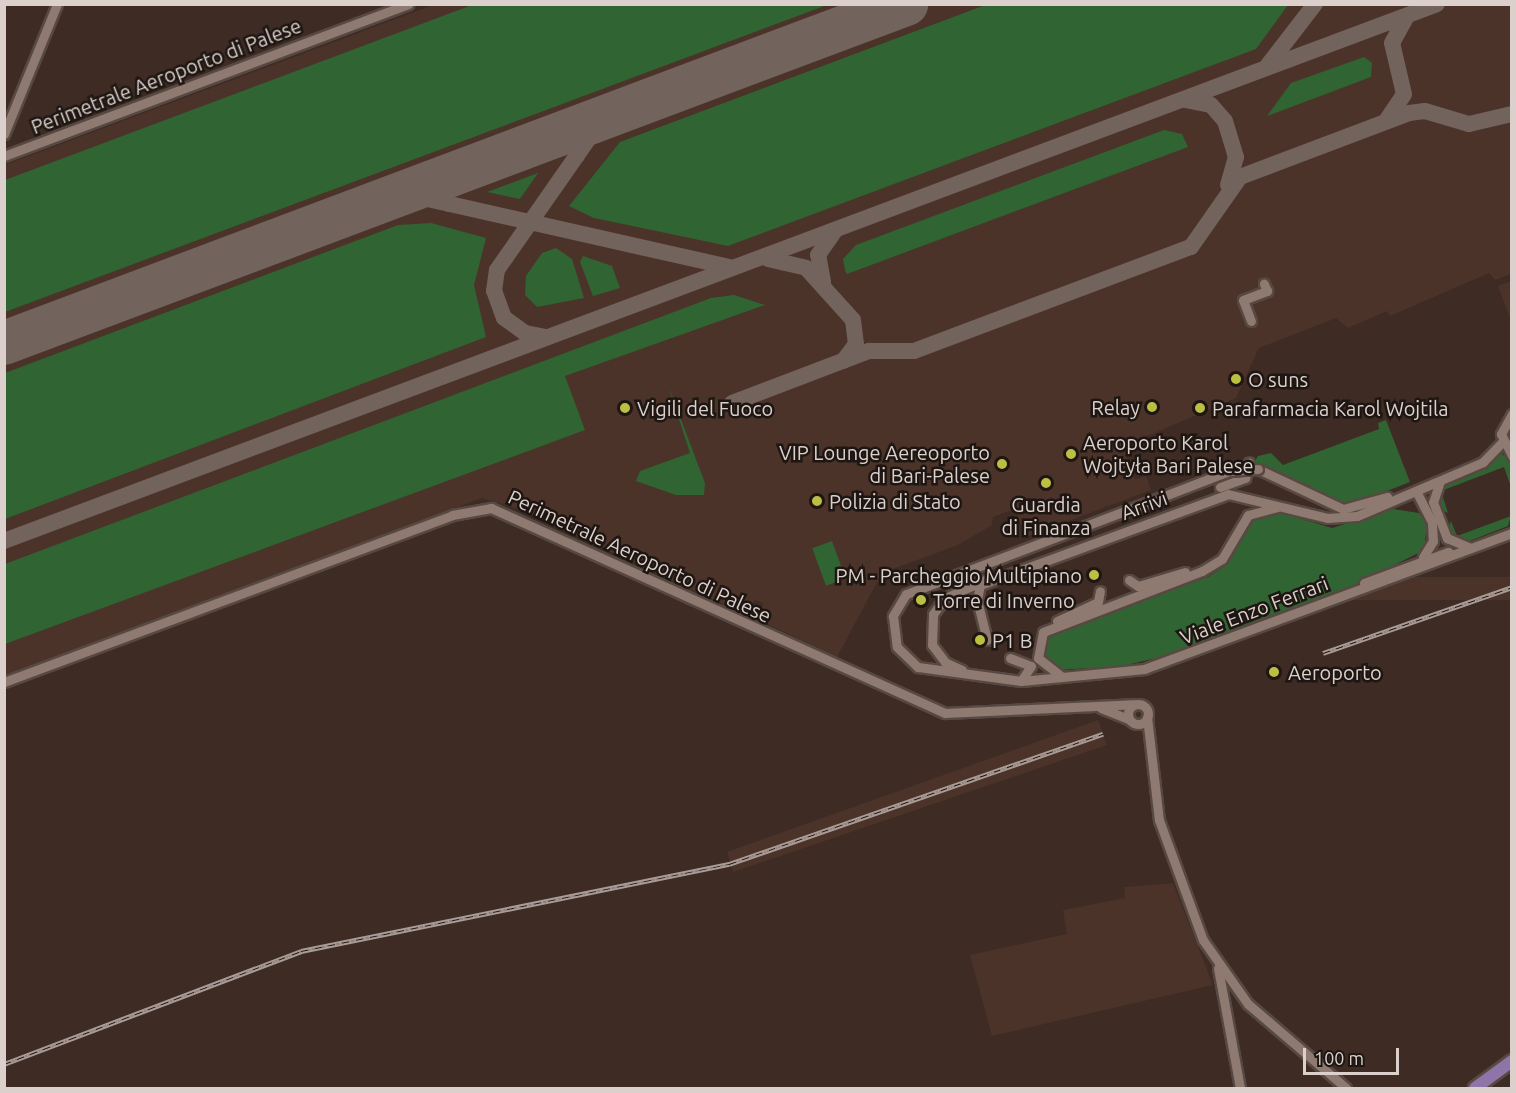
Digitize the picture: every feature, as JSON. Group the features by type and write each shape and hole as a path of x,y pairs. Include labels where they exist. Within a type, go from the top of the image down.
{"main road":[{"path":"1475,1089 1512,1061"}],"street":[{"path":"4,134 57,4"},
{"name":"Perimetrale Aeroporto di Palese","path":"4,156 408,4"},
{"path":"1251,321 1243,300 1267,291 1264,284"},
{"path":"1512,414 1502,426 1502,442 1512,456"},
{"path":"999,679 918,667 903,656 894,637 893,616 906,594 1229,471 1258,469 1333,507 1366,505 1454,475 1483,462 1502,442"},
{"path":"1220,488 1245,478 1249,462"},
{"name":"Arrivi","path":"987,640 977,600 980,585 1228,494 1345,519 1438,484 1454,475"},
{"path":"1438,484 1433,502 1448,538 1467,548"},
{"path":"1417,492 1433,533 1423,557"},
{"path":"1048,628 1214,564 1248,515 1271,506 1294,509"},
{"name":"Perimetrale Aeroporto di Palese","path":"4,682 452,515 491,508 945,713 1133,704"},
{"name":"Viale Enzo Ferrari","path":"999,679 1021,681 1144,669 1512,532"},
{"path":"1356,590 1374,576 1423,557 1467,548"},
{"path":"1356,590 1448,552"},
{"path":"1128,580 1138,586 1214,564"},
{"path":"999,679 956,669 932,645 933,614 945,598 963,588 1015,569"},
{"path":"1074,677 1050,673 1038,658 1040,639 1048,628 1098,602 1100,591"},
{"path":"1011,658 1031,666 1021,681"},
{"path":"1148,743 1132,722 1133,704 1144,706 1148,717 1153,796 1171,863 1218,968 1240,1089"},
{"name":"Perimetrale Aeroporto di Palese","path":"1096,707 1132,722"},
{"path":"1132,722 1148,717"},
{"path":"1218,968 1248,1004 1346,1089"}],"shaded area":[{"path":"433,5 1511,5 1511,274 1495,280 1489,273 1390,316 1387,311 1348,328 1336,318 1259,348 1236,398 1150,435 1128,441 1119,437 1135,479 1146,476 1151,490 1026,537 1015,509 993,517 992,525 958,545 882,573 837,657 759,620 763,603 755,600 744,614 522,510 482,498 5,675 5,165"},
{"path":"1512,281 1511,321 1498,286"},
{"path":"1309,577 1511,577 1511,600 1309,600"},
{"path":"1098,720 1107,745 733,872 727,852"},
{"path":"1173,883 1213,985 992,1036 970,955 1067,934 1063,910 1125,898 1124,887"}],"green space":[{"path":"988,4 1288,5 1256,49 728,246 594,218 569,206 620,142"},
{"path":"472,5 827,5 5,312 5,180"},
{"path":"1364,57 1372,63 1371,77 1267,116 1291,83"},
{"path":"1164,130 1182,134 1188,147 847,274 845,270 843,259 856,245"},
{"path":"538,173 520,199 487,192"},
{"path":"431,223 486,238 474,285 486,337 5,519 5,373 398,225"},
{"path":"556,248 572,259 584,298 537,307 525,295 526,276 542,253"},
{"path":"583,256 612,266 620,288 593,296 580,262"},
{"path":"734,295 765,305 565,376 585,430 5,644 5,564 711,298"},
{"path":"668,385 705,483 704,495 676,495 636,481 640,471 690,453"},
{"path":"1386,420 1410,482 1354,504 1329,501 1253,464 1258,456 1271,453 1283,465 1379,429 1378,423"},
{"path":"1501,453 1511,462 1511,487 1504,467 1441,491 1448,513 1440,509 1435,502 1442,487 1489,466"},
{"path":"1393,509 1419,513 1427,524 1424,550 1340,593 1165,656 1122,666 1059,670 1041,655 1042,638 1051,630 1208,577 1228,564 1245,525 1261,513 1278,512 1332,528"},
{"path":"1511,516 1508,526 1467,542 1453,540 1448,529 1451,521 1457,536"},
{"path":"832,541 846,579 826,586 812,548"}],"taxiway":[{"path":"1268,65 1315,4"},
{"path":"4,541 1437,4"},
{"path":"1386,121 1404,94 1392,43 1407,16"},
{"path":"1185,100 1211,105 1225,121 1236,157 1228,185"},
{"path":"732,403 869,351 914,351 1191,247 1240,177 1409,113 1425,111 1469,124 1512,114"},
{"path":"546,337 525,333 504,318 494,291 497,270 594,131 618,112"},
{"path":"557,135 574,140 577,156"},
{"path":"449,204 441,193 451,175"},
{"path":"390,198 423,198 729,267"},
{"path":"823,282 818,255 835,231"},
{"path":"768,259 806,268 853,320 856,344 843,361"}],"runway":[{"path":"4,343 906,4"}],"railway":[{"path":"1323,653 1512,587"},
{"path":"4,1064 301,951 729,864 1103,734"}],"place":[{"name":"O suns","path":"1236,379"},
{"name":"Relay","path":"1152,407"},
{"name":"Vigili del Fuoco","path":"625,408"},
{"name":"Parafarmacia Karol Wojtila","path":"1200,408"},
{"name":"Aeroporto Karol Wojtyła Bari Palese","path":"1071,454"},
{"name":"VIP Lounge Aereoporto di Bari-Palese","path":"1002,464"},
{"name":"Guardia di Finanza","path":"1046,483"},
{"name":"Polizia di Stato","path":"817,501"},
{"name":"PM - Parcheggio Multipiano","path":"1094,575"},
{"name":"Torre di Inverno","path":"921,600"},
{"name":"P1 B","path":"980,640"},
{"name":"Aeroporto","path":"1274,672"}]}
